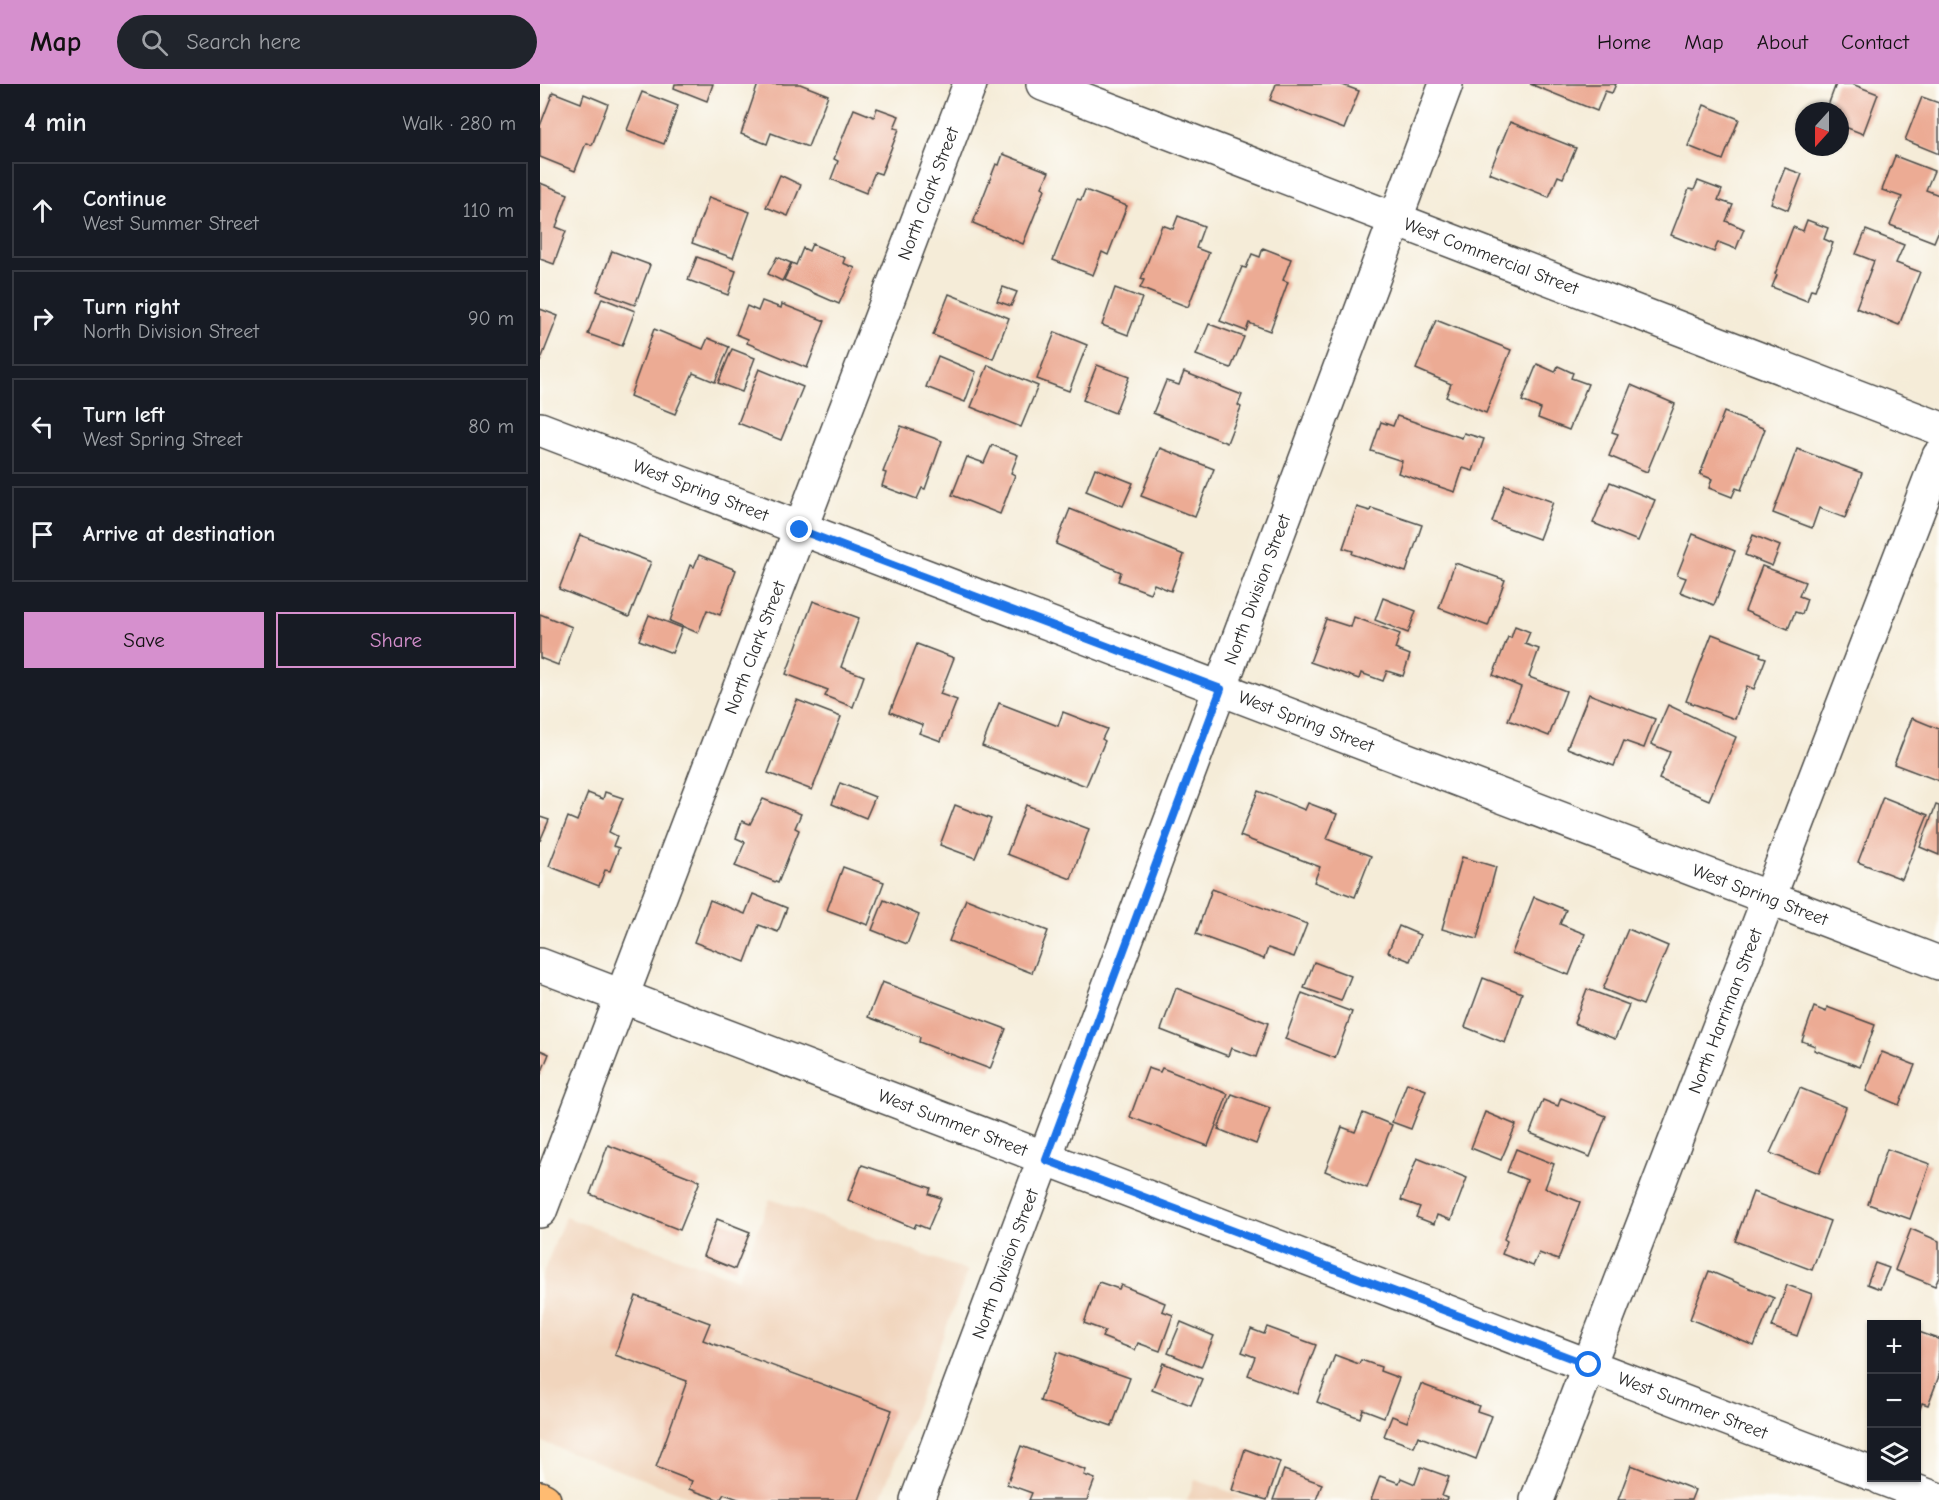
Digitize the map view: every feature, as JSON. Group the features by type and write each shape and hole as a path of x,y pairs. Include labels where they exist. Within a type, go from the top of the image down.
{"main road":[{"path":"540,1498 544,1500"}],"street":[{"name":"North Clark Street","path":"540,1211 970,84"},
{"name":"West Commercial Street","path":"1043,84 1939,428"},
{"name":"North Division Street","path":"917,1500 1046,1160 1446,84"},
{"name":"West Spring Street","path":"540,429 1939,963"},
{"name":"North Harriman Street","path":"1537,1500 1767,897 1939,456"},
{"name":"West Summer Street","path":"540,965 1867,1472"}],"shaded area":[{"path":"770,1199 968,1271 880,1500 699,1500 540,1441 540,1281 565,1217 738,1279"},
{"path":"1195,1480 1217,1487 1251,1500 1187,1500"}],"building":[{"path":"675,84 713,84 707,101 674,88"},
{"path":"758,84 800,84 828,95 808,147 771,133 767,144 741,134"},
{"path":"1276,84 1340,84 1359,91 1344,129 1270,100"},
{"path":"1530,84 1616,84 1612,93 1605,91 1597,111"},
{"path":"1836,84 1852,84 1878,94 1863,134 1849,129 1849,102 1829,102"},
{"path":"553,92 581,103 584,94 608,104 592,145 586,143 575,171 540,157 540,126"},
{"path":"642,92 678,106 664,144 627,130"},
{"path":"1922,97 1939,103 1939,154 1905,140"},
{"path":"1704,105 1739,119 1723,160 1688,146"},
{"path":"877,108 899,116 894,128 899,129 881,174 875,172 866,193 831,179 838,161 834,159 854,109 874,117"},
{"path":"1510,122 1576,148 1563,178 1558,176 1549,197 1489,173"},
{"path":"1003,154 1049,172 1042,187 1045,189 1023,244 973,223 996,164 999,165"},
{"path":"1895,156 1934,171 1926,190 1939,195 1939,230 1934,242 1890,225 1902,197 1882,190"},
{"path":"1785,168 1802,174 1788,210 1771,203"},
{"path":"780,175 801,185 788,216 766,207"},
{"path":"1698,181 1722,190 1718,200 1733,205 1726,221 1744,229 1736,249 1718,242 1714,252 1671,235 1689,189 1694,190"},
{"path":"540,183 568,194 556,227 566,231 554,264 540,259"},
{"path":"1085,190 1127,206 1108,255 1102,252 1093,275 1053,260 1077,199 1081,200"},
{"path":"709,197 750,212 733,258 692,243"},
{"path":"1178,216 1204,226 1196,248 1209,253 1188,307 1140,288 1144,280 1141,279 1162,225 1173,229"},
{"path":"1807,220 1828,228 1824,239 1833,243 1815,290 1811,289 1807,301 1772,287 1793,227 1803,231"},
{"path":"1866,230 1904,245 1896,263 1920,272 1899,325 1856,308 1874,261 1856,254"},
{"path":"812,244 845,258 843,263 855,268 839,304 784,280 792,263 796,265 803,248 809,251"},
{"path":"1263,248 1291,259 1283,280 1288,282 1270,331 1249,323 1246,331 1220,321 1242,267 1246,268 1252,254 1260,257"},
{"path":"612,251 650,265 635,305 597,291"},
{"path":"697,257 736,271 728,295 688,280"},
{"path":"777,257 791,263 782,281 768,274"},
{"path":"1003,287 1017,292 1011,306 997,301"},
{"path":"1115,288 1142,298 1128,335 1102,325"},
{"path":"949,294 1009,318 993,359 933,335"},
{"path":"602,298 635,311 622,346 588,334"},
{"path":"762,301 781,308 782,304 825,321 807,368 747,343 748,339 736,334 747,306 758,311"},
{"path":"540,309 558,316 540,362"},
{"path":"1436,320 1511,350 1486,413 1446,397 1451,384 1416,369"},
{"path":"1209,324 1244,337 1231,368 1196,355"},
{"path":"654,329 703,349 708,338 729,347 715,382 693,373 675,414 630,396"},
{"path":"1055,332 1087,345 1069,391 1037,379"},
{"path":"732,349 755,358 742,392 718,383"},
{"path":"938,356 976,372 965,402 926,387"},
{"path":"1537,364 1555,372 1558,366 1573,373 1571,378 1588,384 1569,430 1538,418 1541,409 1522,401"},
{"path":"988,365 1038,386 1021,427 971,407"},
{"path":"1097,365 1129,377 1115,413 1083,400"},
{"path":"759,369 803,387 781,440 738,423"},
{"path":"1184,372 1242,395 1238,405 1241,407 1227,443 1153,413 1166,381 1179,385"},
{"path":"1631,385 1675,404 1647,472 1609,456 1618,434 1612,432"},
{"path":"1724,412 1765,429 1741,490 1736,488 1732,497 1709,488 1712,479 1700,474"},
{"path":"1397,416 1462,438 1464,433 1484,439 1473,471 1463,468 1455,492 1398,473 1402,461 1371,451 1381,422 1393,426"},
{"path":"901,426 942,441 925,489 922,488 917,499 882,486 886,473 883,472"},
{"path":"992,445 1018,455 1011,473 1015,475 1000,514 952,495 967,457 984,463"},
{"path":"1160,448 1214,469 1195,517 1141,496"},
{"path":"1797,449 1862,473 1845,518 1819,508 1812,528 1773,513"},
{"path":"1095,468 1133,483 1123,506 1086,491"},
{"path":"1610,482 1655,500 1638,541 1593,523"},
{"path":"1505,485 1553,502 1539,539 1492,522"},
{"path":"1357,507 1370,511 1371,508 1422,525 1406,572 1352,554 1353,551 1343,548"},
{"path":"1070,509 1184,555 1171,591 1154,584 1150,593 1118,581 1121,572 1056,544"},
{"path":"1693,534 1735,551 1714,605 1680,592 1686,578 1677,575"},
{"path":"580,535 651,562 629,617 559,589"},
{"path":"1753,535 1780,546 1772,566 1745,555"},
{"path":"699,555 736,570 720,615 707,610 698,633 670,621 690,565 694,567"},
{"path":"1455,563 1505,580 1488,626 1439,608"},
{"path":"1762,566 1805,582 1799,596 1807,599 1802,614 1795,612 1788,629 1745,611"},
{"path":"1383,598 1416,611 1408,633 1375,620"},
{"path":"813,601 859,618 841,667 864,676 853,707 825,696 828,690 786,674"},
{"path":"540,614 572,627 558,665 540,658"},
{"path":"649,615 682,628 672,653 639,640"},
{"path":"1354,617 1400,634 1395,649 1410,655 1403,676 1387,671 1383,681 1361,673 1359,679 1310,662 1326,619 1351,627"},
{"path":"1515,626 1530,632 1525,644 1539,649 1529,677 1566,691 1549,736 1508,720 1521,687 1493,675 1508,637 1511,638"},
{"path":"1712,634 1761,653 1760,656 1766,658 1754,689 1747,686 1735,719 1686,701"},
{"path":"917,644 954,658 940,694 957,700 941,741 919,733 923,725 890,712"},
{"path":"1589,694 1655,719 1644,748 1624,741 1614,766 1567,748"},
{"path":"797,700 841,717 812,790 768,773"},
{"path":"999,703 1058,726 1063,712 1107,729 1102,739 1105,741 1086,786 982,746"},
{"path":"1668,705 1736,737 1709,800 1659,779 1670,752 1651,744"},
{"path":"1912,718 1939,729 1939,781 1894,764"},
{"path":"840,783 875,797 866,818 832,804"},
{"path":"1258,791 1305,810 1308,803 1337,814 1327,839 1371,856 1355,897 1314,882 1320,867 1240,836"},
{"path":"605,792 623,798 609,832 617,836 613,846 619,848 610,871 605,870 599,886 549,866 568,817 577,821 588,793 603,799"},
{"path":"1883,797 1928,815 1902,879 1858,862"},
{"path":"763,799 801,814 795,828 799,830 778,883 735,866 745,842 736,838 742,821 750,824"},
{"path":"955,805 991,819 975,858 940,845"},
{"path":"1026,805 1089,829 1071,879 1007,854"},
{"path":"1936,805 1939,806 1939,855 1920,847"},
{"path":"540,817 549,820 540,841"},
{"path":"1462,857 1496,867 1477,939 1442,929"},
{"path":"843,867 884,882 868,925 827,910"},
{"path":"1212,889 1307,924 1294,957 1268,948 1264,959 1196,934"},
{"path":"753,894 787,908 778,932 759,925 745,962 694,942 710,900 745,914"},
{"path":"1534,897 1566,910 1560,924 1585,934 1569,975 1512,953"},
{"path":"966,899 1048,931 1032,973 949,941"},
{"path":"884,900 919,915 907,944 872,930"},
{"path":"1399,926 1420,935 1410,961 1388,952"},
{"path":"1628,929 1668,946 1643,1005 1603,989"},
{"path":"1314,962 1351,976 1341,1001 1304,988"},
{"path":"1483,978 1522,993 1505,1043 1465,1027"},
{"path":"882,982 1006,1029 990,1069 919,1042 920,1037 868,1017"},
{"path":"1176,988 1268,1023 1256,1057 1231,1048 1228,1056 1161,1030"},
{"path":"1587,989 1629,1005 1615,1039 1574,1023"},
{"path":"1302,993 1352,1012 1335,1058 1285,1039"},
{"path":"1814,1007 1826,1012 1827,1007 1875,1025 1860,1067 1814,1050 1815,1046 1802,1041"},
{"path":"540,1050 549,1054 540,1076"},
{"path":"1882,1052 1915,1065 1899,1105 1866,1091"},
{"path":"1148,1068 1160,1072 1162,1068 1228,1094 1208,1146 1130,1117"},
{"path":"1407,1083 1426,1090 1411,1129 1392,1122"},
{"path":"1800,1088 1846,1107 1819,1173 1770,1153"},
{"path":"1232,1094 1270,1108 1256,1144 1218,1129"},
{"path":"1561,1098 1606,1116 1590,1157 1530,1133 1543,1100 1558,1106"},
{"path":"1485,1112 1516,1125 1501,1160 1471,1148"},
{"path":"1363,1113 1392,1125 1367,1188 1325,1171 1342,1127 1355,1132"},
{"path":"608,1145 700,1181 680,1230 590,1194"},
{"path":"1516,1149 1554,1164 1545,1188 1580,1202 1558,1260 1539,1253 1533,1266 1502,1254 1507,1241 1504,1239 1527,1180 1507,1172"},
{"path":"1887,1149 1930,1164 1910,1219 1868,1204"},
{"path":"1417,1158 1467,1178 1451,1220 1437,1215 1434,1224 1416,1217 1420,1207 1401,1200"},
{"path":"862,1165 931,1188 929,1194 941,1198 928,1229 916,1224 914,1228 848,1200"},
{"path":"1753,1192 1830,1221 1812,1270 1735,1241"},
{"path":"717,1219 750,1232 735,1269 703,1256"},
{"path":"1911,1229 1939,1241 1939,1277 1935,1286 1895,1270"},
{"path":"1875,1263 1889,1268 1880,1289 1867,1284"},
{"path":"1709,1271 1774,1298 1754,1346 1690,1319"},
{"path":"1099,1282 1119,1289 1121,1285 1165,1303 1162,1311 1173,1315 1160,1351 1138,1343 1135,1350 1102,1337 1105,1331 1084,1323"},
{"path":"1787,1285 1812,1294 1797,1336 1772,1327"},
{"path":"636,1296 710,1323 703,1340 892,1410 859,1500 741,1500 724,1494 720,1500 689,1489 692,1481 656,1467 687,1381 615,1355"},
{"path":"1181,1322 1214,1336 1201,1367 1168,1353"},
{"path":"1267,1327 1316,1345 1297,1394 1248,1375 1255,1357 1242,1352 1251,1329 1264,1334"},
{"path":"1921,1333 1939,1339 1939,1376 1928,1405 1922,1403 1921,1406"},
{"path":"1057,1352 1130,1378 1112,1426 1040,1401"},
{"path":"1335,1355 1359,1364 1361,1360 1381,1367 1380,1371 1399,1378 1384,1417 1363,1409 1360,1418 1317,1402"},
{"path":"1163,1363 1202,1379 1191,1405 1152,1390"},
{"path":"1421,1384 1479,1406 1477,1411 1492,1416 1476,1459 1418,1436 1414,1447 1384,1436 1392,1416 1407,1422"},
{"path":"1021,1446 1086,1470 1084,1475 1095,1479 1087,1500 1029,1500 1032,1493 1007,1484"},
{"path":"1245,1449 1280,1462 1267,1500 1232,1490"},
{"path":"1631,1465 1695,1490 1691,1500 1618,1500"},
{"path":"1421,1467 1449,1477 1442,1496 1447,1498 1446,1500 1371,1500 1380,1476 1399,1483 1401,1478 1415,1484"},
{"path":"1284,1470 1322,1484 1316,1500 1273,1500"}],"route":[{"path":"800,530 1221,689 1046,1160 1589,1365"}]}
